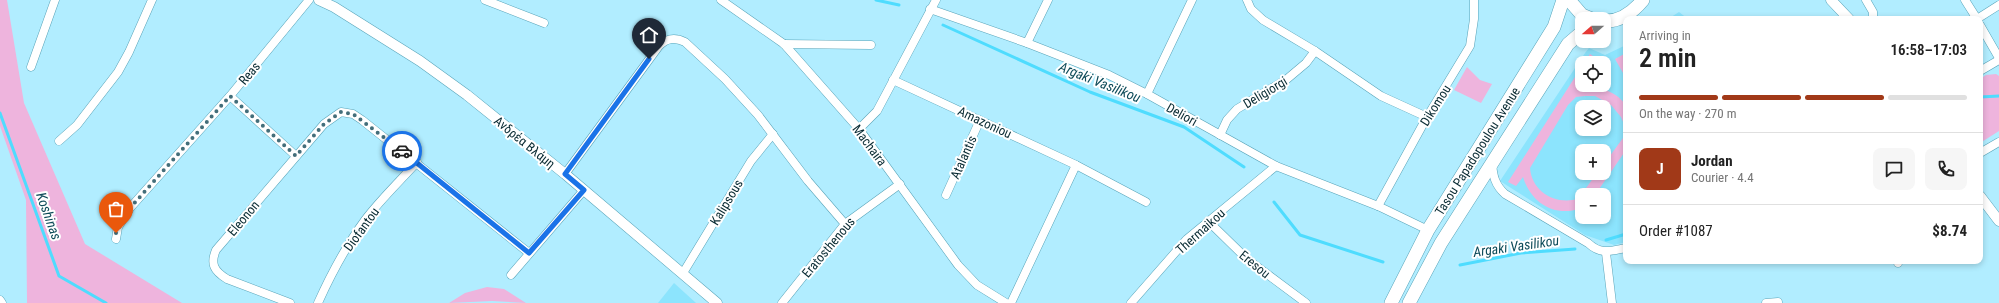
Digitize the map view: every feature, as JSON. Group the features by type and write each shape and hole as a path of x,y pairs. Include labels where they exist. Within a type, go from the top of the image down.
{"highway":[{"name":"Tasou Papadopoulou Avenue","path":"1391,303 1428,230 1554,27 1563,0"},
{"path":"1569,0 1579,12"},
{"path":"1626,16 1635,10 1643,0"},
{"path":"1611,20 1623,18"},
{"name":"Tasou Papadopoulou Avenue","path":"1409,303 1441,243 1568,44 1575,38"}],"street":[{"path":"31,67 55,0"},
{"path":"59,141 77,125 118,72 129,52 152,0"},
{"name":"Reas","path":"116,239 118,227 130,208 230,96 309,0"},
{"name":"Ανδρέα Βλάμη","path":"319,0 337,3 467,95 565,174 717,303"},
{"path":"485,0 544,23"},
{"name":"Machaira","path":"721,0 784,44 859,129 958,265 977,285 1006,303"},
{"path":"859,129 877,111 936,0"},
{"path":"1027,43 1048,0"},
{"path":"1147,94 1192,0"},
{"path":"1247,0 1251,9 1263,20 1315,51 1381,96 1427,117"},
{"name":"Dikomou","path":"1378,206 1427,117 1470,46 1474,19 1474,0"},
{"path":"1831,0 1846,16"},
{"path":"1866,0 1873,12 1873,16"},
{"path":"1965,0 1975,16"},
{"path":"1982,16 1999,5"},
{"name":"Deliori","path":"930,9 1027,43 1108,75 1147,94 1276,166 1378,206 1428,230"},
{"path":"1983,30 1999,59 1983,69"},
{"path":"565,174 659,46 670,39 678,39 685,42 725,79 773,134 808,181 845,224"},
{"path":"784,44 871,45"},
{"name":"Deligiorgi","path":"1220,135 1227,120 1237,108 1287,79 1303,66 1315,51"},
{"name":"Amazoniou","path":"893,80 1076,165 1146,202"},
{"path":"230,96 296,156"},
{"name":"Eleonon","path":"290,303 226,278 218,273 213,263 216,250 324,124 341,112 353,114 416,162"},
{"name":"Atalantis","path":"946,195 980,120"},
{"name":"Kalipsous","path":"683,273 751,161 773,134"},
{"path":"1983,151 1999,142"},
{"path":"416,162 529,253"},
{"name":"Diofantou","path":"318,303 341,256 366,218 416,162"},
{"path":"1492,163 1493,178 1498,188 1505,194 1606,253 1623,249"},
{"path":"1011,303 1076,165"},
{"name":"Thermaikou","path":"1131,303 1187,239 1276,166"},
{"name":"Eratosthenous","path":"782,303 845,224 900,184"},
{"path":"511,275 584,190"},
{"path":"1983,200 1999,221"},
{"name":"Eresou","path":"1208,221 1247,259 1306,303"},
{"path":"1606,253 1612,303"},
{"path":"1766,303 1778,302"}],"shaded area":[{"path":"0,0 7,0 24,103 85,244 182,303 27,303 26,200 0,126"},
{"path":"1679,12 1684,16 1673,16"},
{"path":"1623,46 1623,243 1614,245 1585,235 1500,181 1575,68 1575,92 1611,92 1611,56 1583,56 1589,48 1605,55"},
{"path":"1623,55 1623,73 1615,59"},
{"path":"1467,67 1480,80 1492,84 1481,103 1454,90"},
{"path":"1996,74 1999,76 1999,131 1983,141 1983,77 1986,75"},
{"path":"1575,77 1575,92 1610,92 1623,101 1623,122 1611,105 1611,100 1602,100 1595,96 1576,97 1568,105 1530,168 1535,184 1540,190 1553,198 1561,200 1575,199 1575,210 1563,211 1545,206 1532,194 1523,177 1516,186 1508,182"},
{"path":"1623,138 1623,154 1611,172 1611,154"},
{"path":"1592,180 1605,180 1600,188 1586,188"},
{"path":"674,283 696,303 658,303"},
{"path":"487,287 504,289 526,303 492,301 449,303 465,293"}],"waterway":[{"name":"Argaki Vasilikou","path":"876,0 899,5"},
{"name":"Argaki Vasilikou","path":"943,25 1090,92 1184,127 1244,167"},
{"name":"Argaki Vasilikou","path":"1983,97 1999,96"},
{"name":"Koshinas","path":"0,113 59,276 106,303"},
{"name":"Argaki Vasilikou","path":"1274,202 1300,235 1383,262"},
{"name":"Argaki Vasilikou","path":"1606,240 1623,235"},
{"name":"Argaki Vasilikou","path":"1460,265 1521,253 1575,249"}],"way so far":[{"path":"116,233 123,218 130,208 230,96 296,156 331,117 341,112 353,114 402,151"}],"route":[{"path":"402,151 529,253 584,190 565,174 649,59"}]}
